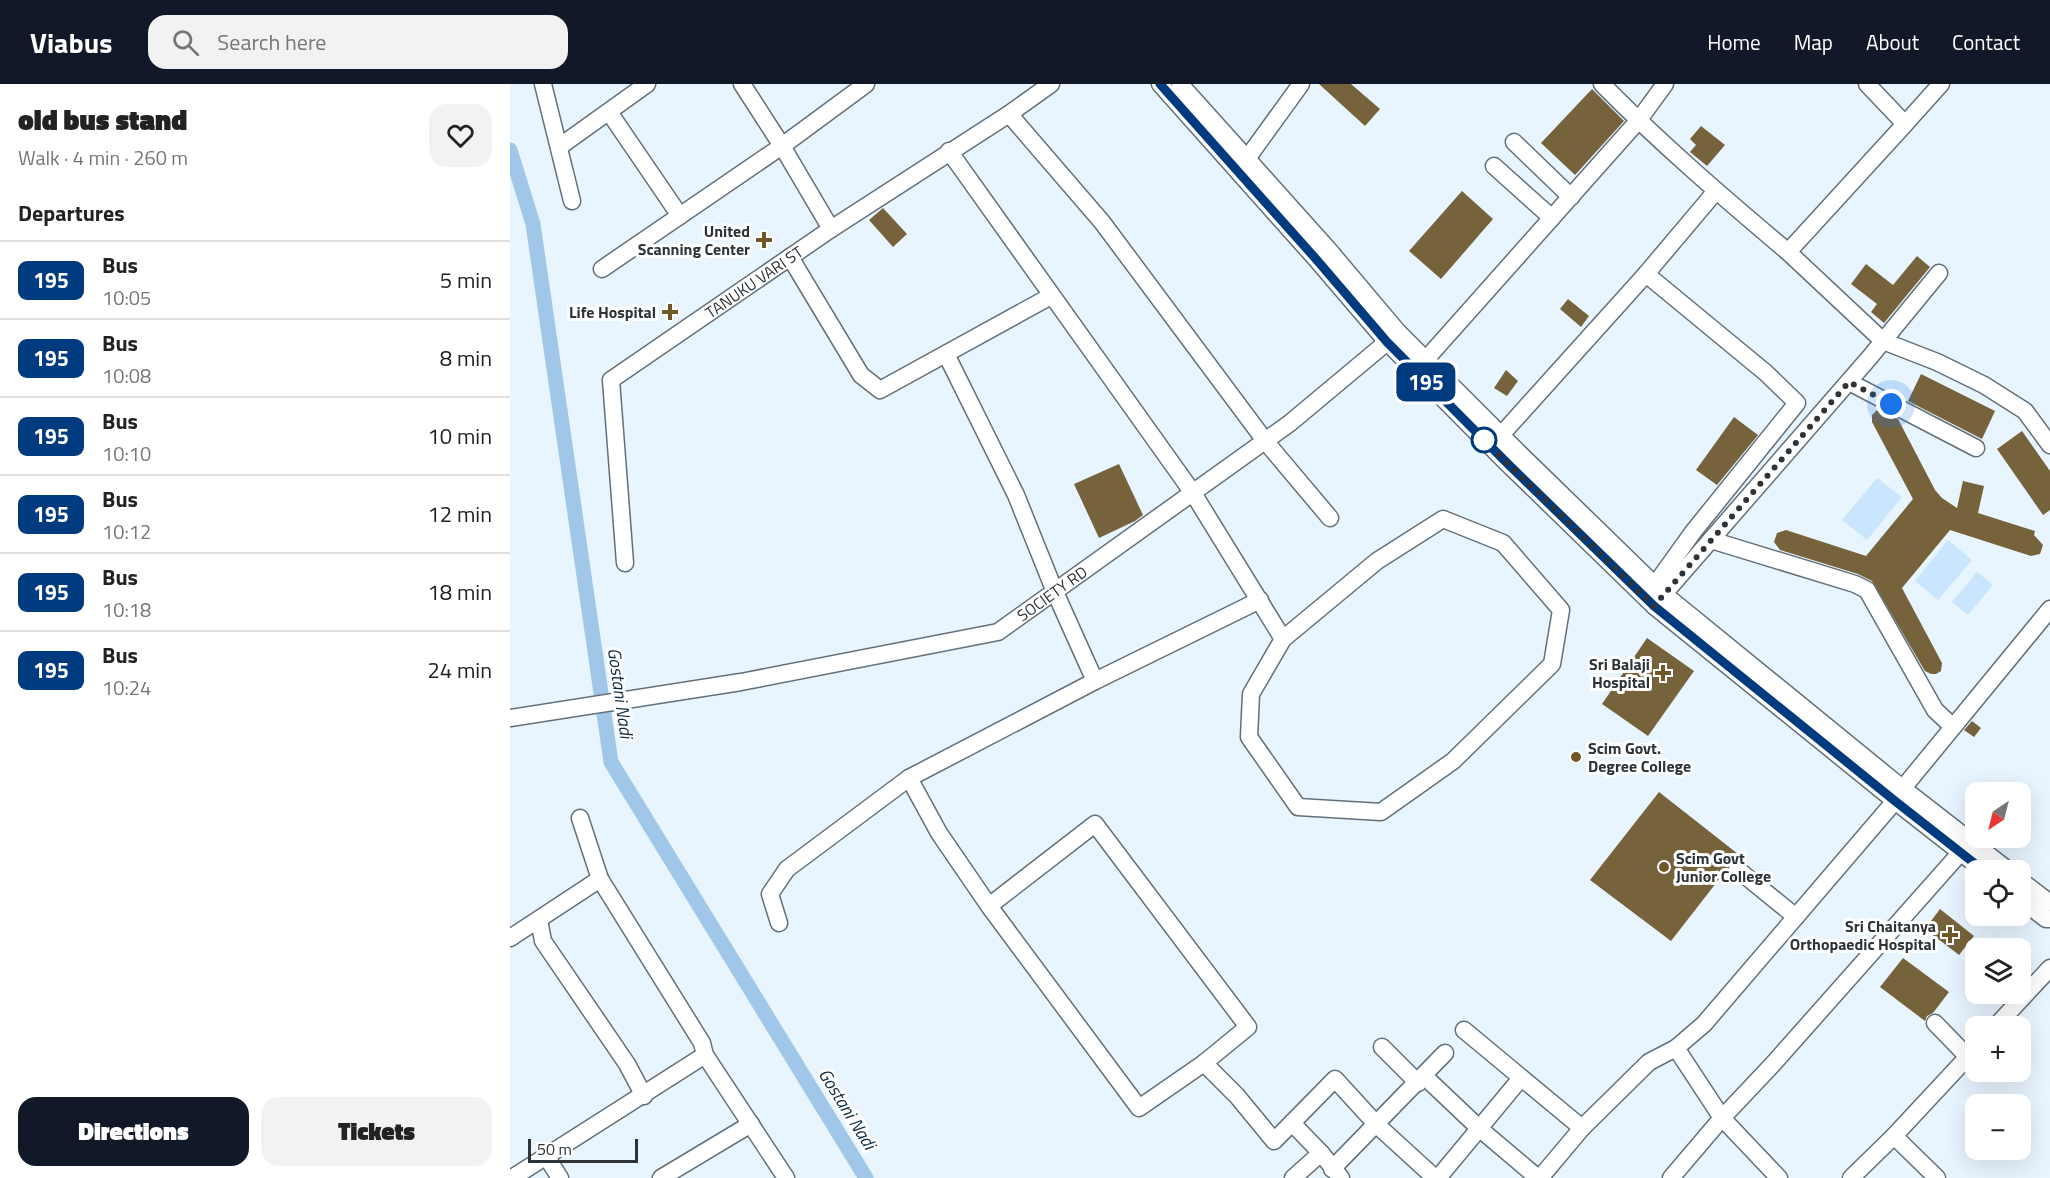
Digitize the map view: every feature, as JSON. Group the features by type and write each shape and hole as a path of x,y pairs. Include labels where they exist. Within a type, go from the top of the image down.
{"street":[{"path":"543,84 572,201"},
{"path":"559,147 647,84"},
{"path":"742,84 782,146 831,230"},
{"path":"602,269 782,146 866,84"},
{"name":"TANUKU VARI ST","path":"625,563 610,380 790,257 949,151 1009,114 1051,84"},
{"path":"1160,84 1387,342 1421,365 1501,435 1658,595"},
{"path":"1180,84 1328,249 1398,332 1421,365 1506,462 1658,595 1899,794 1970,860"},
{"path":"1246,160 1301,84"},
{"path":"1602,84 1638,121 1788,252 1883,341 1937,362 1984,385 2025,411 2050,445"},
{"path":"1421,365 1638,121 1665,84"},
{"path":"1867,84 1905,124"},
{"path":"1788,252 1941,84"},
{"path":"609,112 680,216"},
{"path":"1009,114 1102,222 1266,442 1330,518"},
{"path":"1514,142 1571,197"},
{"path":"949,151 1193,493 1283,639"},
{"path":"1494,166 1552,218"},
{"path":"1501,435 1646,274 1716,191"},
{"path":"790,257 861,375 880,390 1051,296"},
{"path":"1658,595 1711,540 1849,382 1939,273"},
{"path":"1646,274 1766,373 1797,403 1693,532 1658,595"},
{"name":"SOCIETY RD","path":"510,718 741,682 998,632 1266,442 1387,342"},
{"path":"946,354 1016,495 1054,592 1095,681"},
{"path":"1849,382 1976,448"},
{"path":"1443,519 1503,543 1562,610 1552,664 1453,761 1381,812 1298,807 1249,737 1251,694 1283,639 1377,561 1443,519"},
{"path":"1711,540 1855,584 1867,590 1935,710 1953,727"},
{"path":"779,923 770,894 787,869 909,778 1095,681 1260,600"},
{"path":"1382,1047 1539,1178 1582,1128 1649,1062 1676,1048 1704,1024 1899,794 2050,609"},
{"path":"909,778 939,833 989,906 1138,1108 1204,1063 1248,1027 1095,824 989,906"},
{"path":"1899,794 1994,860"},
{"path":"580,818 600,879 702,1043 705,1055 786,1178"},
{"path":"1671,1178 1960,852"},
{"path":"1737,869 1796,917"},
{"path":"510,938 600,879"},
{"path":"2031,888 2050,903"},
{"path":"2031,907 2050,920"},
{"path":"539,920 543,941 627,1064 644,1096"},
{"path":"2005,1016 2050,968"},
{"path":"1935,1023 1965,1047"},
{"path":"1464,1030 1582,1128"},
{"path":"1676,1048 1722,1118 1779,1178"},
{"path":"1292,1123 1321,1153 1336,1173 1377,1125 1445,1053"},
{"path":"512,1178 705,1055"},
{"path":"1851,1178 1894,1136 1965,1059"},
{"path":"1204,1063 1237,1096 1274,1141 1335,1079 1377,1125 1436,1178 1521,1078"},
{"path":"661,1178 751,1124"},
{"path":"1894,1136 1937,1178"},
{"path":"1293,1178 1321,1153"},
{"path":"546,1156 560,1178"}],"shaded area":[{"path":"1877,478 1902,497 1867,540 1842,520"},
{"path":"1948,540 1972,560 1938,600 1915,581"},
{"path":"1977,572 1993,585 1968,615 1952,602"}],"building":[{"path":"1319,84 1351,84 1380,109 1365,126"},
{"path":"1592,89 1624,121 1575,175 1541,143"},
{"path":"1701,126 1725,145 1707,166 1690,152 1696,145 1690,139"},
{"path":"1462,191 1493,219 1441,279 1409,251"},
{"path":"883,208 907,234 893,247 869,220"},
{"path":"1917,256 1930,267 1884,323 1871,312 1877,304 1851,284 1866,264 1893,285"},
{"path":"1568,299 1589,316 1581,327 1560,309"},
{"path":"1506,370 1518,381 1507,396 1494,388"},
{"path":"1921,374 1995,411 1982,439 1908,401"},
{"path":"1878,409 1898,419 1935,490 1942,498 1957,508 1963,481 1984,486 1978,513 2035,531 2034,535 2043,545 2040,554 2031,556 1950,530 1902,588 1942,663 1941,671 1936,674 1925,671 1872,581 1858,574 1780,550 1774,542 1777,533 1786,530 1866,556 1913,499 1872,422 1872,415"},
{"path":"1734,417 1758,435 1717,485 1696,470"},
{"path":"2022,431 2050,471 2050,510 2043,515 1997,449"},
{"path":"1119,464 1143,515 1099,538 1074,484"},
{"path":"1647,638 1694,671 1648,736 1602,704"},
{"path":"1972,721 1981,728 1974,737 1964,730"},
{"name":"Scim Govt Junior College","path":"1659,792 1738,854 1671,941 1590,880"},
{"path":"1940,909 1974,936 1965,938 1965,947 1959,955 1925,929"},
{"path":"1903,958 1949,992 1925,1021 1880,987"}],"waterway":[{"name":"Gostani Nadi","path":"510,150 533,224 611,762 866,1178"}],"bus line":[{"name":"195","path":"1160,84 1387,342 1654,606 1970,860"}],"place":[{"name":"United Scanning Center","path":"764,240"},
{"name":"Life Hospital","path":"670,312"},
{"name":"Sri Balaji Hospital","path":"1663,673"},
{"name":"Scim Govt. Degree College","path":"1576,757"},
{"name":"Scim Govt Junior College","path":"1664,867"},
{"name":"Sri Chaitanya Orthopaedic Hospital","path":"1950,935"}],"route":[{"path":"1484,440 1654,606 1849,382 1891,404"}]}
